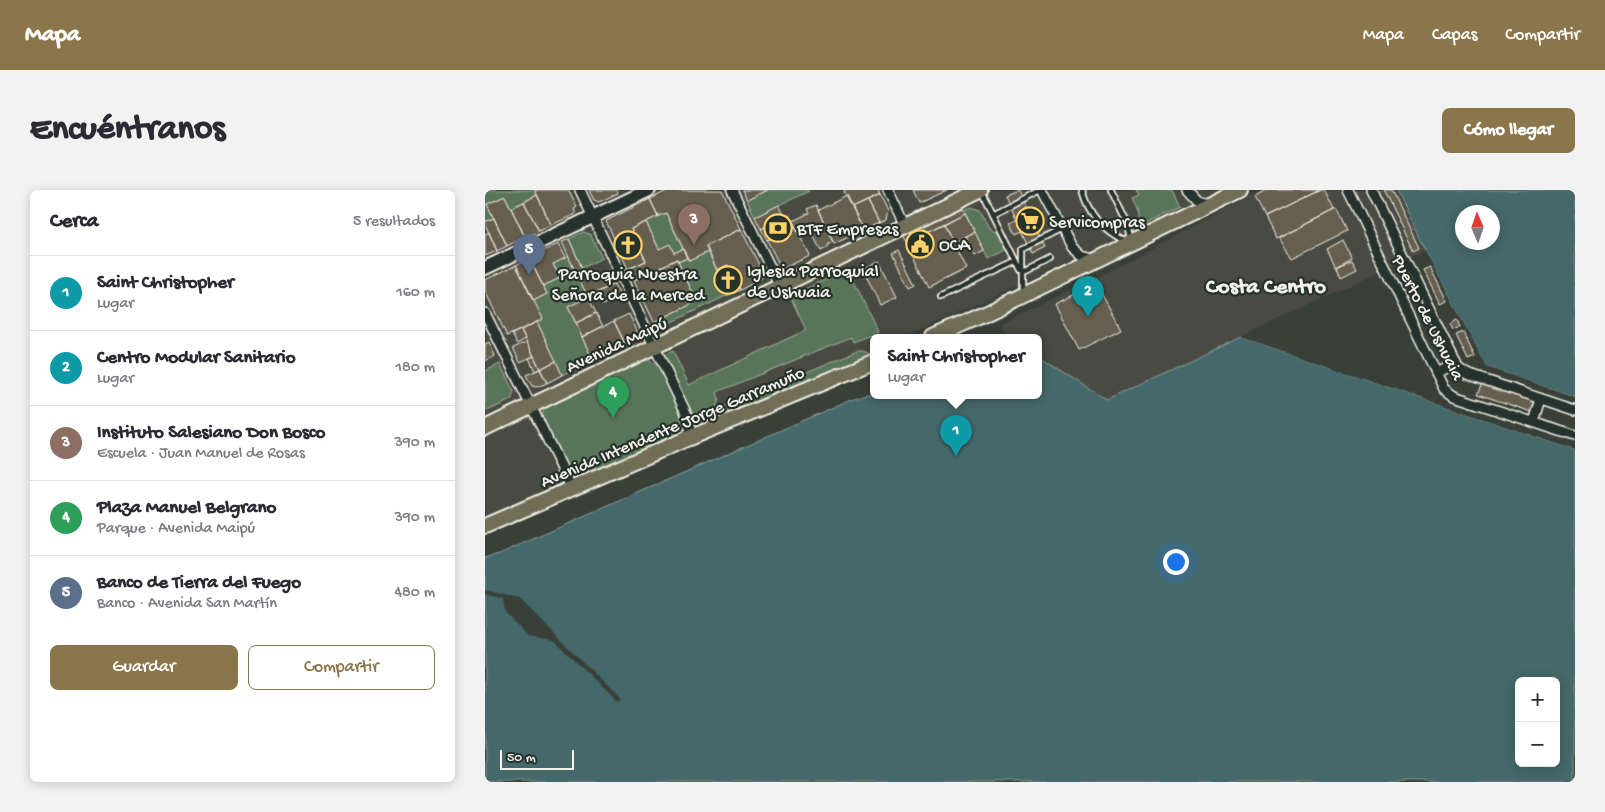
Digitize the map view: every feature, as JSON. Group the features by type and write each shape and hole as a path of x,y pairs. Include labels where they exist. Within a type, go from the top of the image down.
{"main road":[{"path":"485,268 649,190"},
{"name":"Avenida Maipú","path":"485,428 981,190"},
{"path":"940,334 1023,296 1241,190"},
{"name":"Avenida Intendente Jorge Garramuño","path":"485,526 684,440 870,363"}],"street":[{"path":"580,190 689,419 690,430 684,440"},
{"path":"732,190 780,287"},
{"path":"888,190 905,226"},
{"path":"1041,190 1072,247 1076,252 1097,260"},
{"path":"1187,190 1198,202 1211,204"},
{"name":"Puerto de Ushuaia","path":"1348,190 1436,373 1448,393 1575,436"},
{"name":"Puerto de Ushuaia","path":"1371,190 1458,368 1467,374 1575,410"},
{"path":"485,313 571,489"},
{"path":"1436,373 1456,363"},
{"path":"1534,422 1541,399"}],"lane":[{"path":"981,190 1019,268 1023,271"},
{"path":"993,214 1041,190"},
{"path":"1082,190 1091,211 1101,225 1113,235 1131,243"},
{"path":"1111,190 1128,225 1131,243"},
{"path":"1023,296 1023,249 1062,229"},
{"path":"1023,271 1050,259"},
{"path":"941,297 1016,262"}],"shaded area":[{"path":"485,190 1225,190 913,334 870,334 870,352 485,520"},
{"path":"1262,190 1396,190 1425,250 1107,400 1042,358 1042,334 1005,334 1000,324 1109,271"}],"green space":[{"path":"485,190 535,190 537,195 511,208 505,196 488,204 494,218 485,222"},
{"path":"768,190 809,191 755,217 747,200"},
{"path":"1136,190 1172,190 1180,207 1139,227 1137,209 1132,198 1139,195"},
{"path":"971,207 980,210 989,228 998,232 1007,250 988,259 964,210"},
{"path":"666,213 683,249 674,253 659,249 646,222"},
{"path":"583,232 590,234 602,258 582,268 569,239"},
{"path":"708,252 728,295 661,327 656,326 654,322 692,304 689,298 694,295 678,262 687,258 689,261"},
{"path":"568,256 588,297 568,307 593,360 562,375 537,322 542,319 533,301 547,294 543,286 560,278 553,264"},
{"path":"848,269 878,332 853,342 851,337 717,392 719,399 711,419 693,430 695,424 694,417 664,355 673,351 689,385 806,330 790,296"},
{"path":"857,351 870,354 870,356 718,419 723,407"},
{"path":"650,360 659,367 680,413 683,426 678,436 588,475 578,476 572,474 560,457 543,420 544,409 643,361"},
{"path":"500,364 514,392 511,400 485,412 485,371"}],"water":[{"path":"1396,190 1575,190 1575,397 1487,367 1425,250"},
{"path":"1241,337 1575,450 1575,782 485,782 485,558 499,554 866,394 870,394 870,399 1042,399 1042,358 1107,400"}],"pier":[{"path":"1425,250 1487,367 1575,397 1575,400 1485,369 1422,251"},
{"path":"1245,336 1575,447 1575,450 1241,337"},
{"path":"485,590 520,599 620,699 617,702 554,640 528,636 505,612 503,599 485,594"}],"building":[{"path":"535,190 568,190 577,207 574,209 576,214 551,225"},
{"path":"589,190 616,190 618,193 599,202 594,200"},
{"path":"669,190 722,190 741,229 706,246 708,252 689,261 666,213 658,216 650,199"},
{"path":"742,190 768,190 747,200"},
{"path":"847,190 878,190 880,195 852,208 844,192"},
{"path":"913,190 947,190 919,203"},
{"path":"1018,190 1029,214 1017,220 1005,195"},
{"path":"1268,190 1320,190 1265,217 1255,197"},
{"path":"1320,190 1324,190 1334,210 1276,239 1265,217"},
{"path":"1391,190 1419,248 1413,251 1384,191"},
{"path":"537,195 551,225 539,231 524,202"},
{"path":"880,195 888,211 886,220 879,223 868,201"},
{"path":"505,196 525,237 507,246 487,204"},
{"path":"847,196 863,230 834,244 818,210"},
{"name":"Parroquia Nuestra Señora de la Merced","path":"650,199 658,216 631,229 646,261 628,269 606,221"},
{"path":"868,201 879,223 863,230 852,208"},
{"path":"524,202 539,231 525,237 511,208"},
{"path":"779,205 785,217 761,229 755,217"},
{"path":"816,205 833,242 821,251 811,231 800,236 793,221 809,213 807,209"},
{"path":"962,206 965,213 907,242 903,235"},
{"path":"1337,210 1347,231 1292,258 1279,238"},
{"path":"1035,211 1040,222 1016,234 1010,223"},
{"path":"965,213 975,232 953,242 944,224"},
{"name":"BTF Empresas","path":"789,215 795,227 767,240 761,229"},
{"path":"494,218 507,246 497,251 485,224 485,222"},
{"path":"646,222 659,249 670,244 674,253 683,249 687,258 678,262 677,259 634,280 628,269 646,261 631,229"},
{"path":"944,224 966,269 929,287 907,242"},
{"path":"1034,225 1045,248 1033,254 1022,231"},
{"path":"795,227 810,256 784,268 780,266 767,240"},
{"path":"741,229 763,273 761,279 740,290 728,265 717,270 706,246"},
{"path":"489,232 497,251 485,256 485,234"},
{"path":"975,232 984,251 975,256 965,236"},
{"path":"569,239 582,268 575,271 562,242"},
{"path":"1343,240 1352,258 1336,267 1327,249"},
{"path":"558,244 565,258 553,264 560,278 543,286 529,258"},
{"path":"899,250 916,284 910,287 893,253"},
{"path":"529,258 547,294 533,301 516,265"},
{"path":"677,259 694,296 689,298 692,304 654,322 634,280"},
{"path":"1352,260 1357,269 1341,277 1337,267"},
{"path":"879,261 897,297 880,305 863,269"},
{"path":"516,265 543,319 507,336 485,291 485,280"},
{"name":"Iglesia Parroquial de Ushuaia","path":"728,265 740,290 728,295 717,270"},
{"path":"1430,267 1447,301 1440,304 1423,270"},
{"path":"607,270 614,284 588,297 579,279 587,275 590,279"},
{"path":"614,284 621,297 603,305 597,293"},
{"path":"1096,284 1121,329 1079,350 1055,304"},
{"path":"588,297 596,313 576,323 568,307"},
{"path":"596,313 603,326 582,337 576,323"},
{"path":"629,314 638,333 636,339 625,344 614,321"},
{"path":"1457,320 1460,327 1453,330 1450,324"},
{"path":"614,321 625,344 593,360 582,337"},
{"path":"537,322 556,361 540,369 521,330"},
{"path":"521,330 526,339 517,344 512,334"},
{"path":"1463,332 1475,357 1468,360 1456,335"},
{"path":"489,342 495,356 485,361 485,344"},
{"path":"527,342 534,356 520,362 513,348"},
{"path":"534,356 540,369 535,371 529,358"},
{"path":"556,361 562,375 547,383 540,369"},
{"path":"540,369 547,383 537,387 532,386 526,375"},
{"path":"1483,382 1536,400 1532,412 1478,394"}],"ferry route":[{"path":"1570,190 1575,193"}],"place":[{"name":"Servicompras","path":"1030,221"},
{"name":"BTF Empresas","path":"778,228"},
{"name":"OCA","path":"920,244"},
{"name":"Parroquia Nuestra Señora de la Merced","path":"628,245"},
{"name":"Instituto Salesiano Don Bosco","path":"694,245"},
{"name":"Banco de Tierra del Fuego","path":"529,275"},
{"name":"Iglesia Parroquial de Ushuaia","path":"728,280"},
{"name":"Centro Modular Sanitario","path":"1088,317"},
{"name":"Plaza Manuel Belgrano","path":"613,418"},
{"name":"Saint Christopher","path":"956,456"}],"district":[{"name":"Costa Centro","path":"1266,284"}]}
